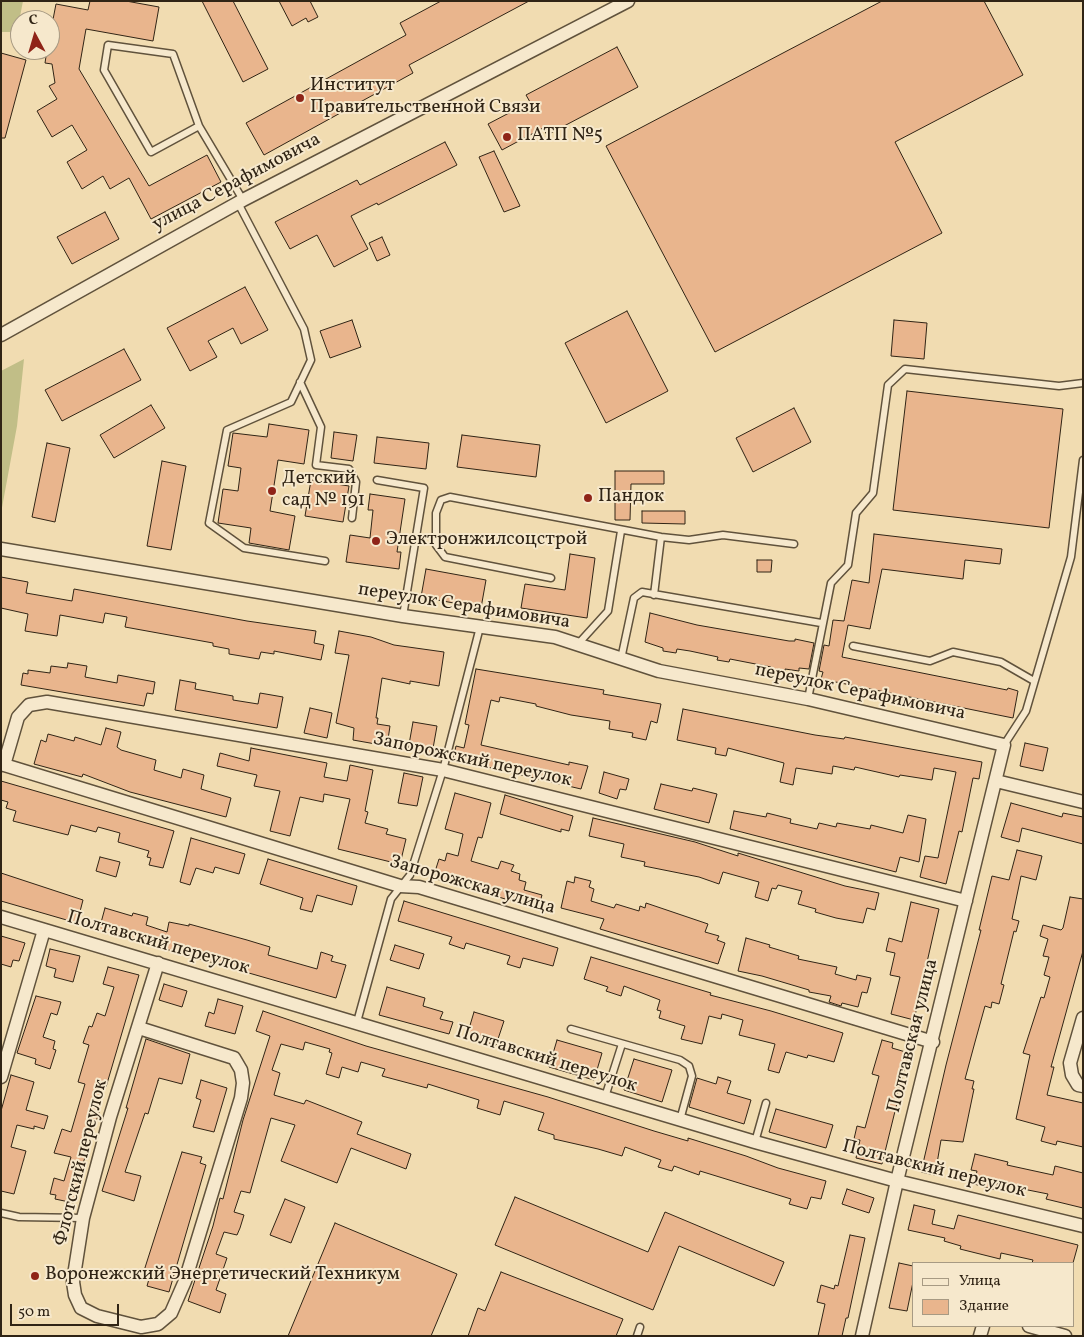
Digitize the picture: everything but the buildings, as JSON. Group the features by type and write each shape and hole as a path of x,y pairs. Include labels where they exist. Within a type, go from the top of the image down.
{"street":[{"name":"улица Серафимовича","path":"1,336 240,201 628,1"},
{"name":"переулок Серафимовича","path":"1,549 403,616 480,625 555,637 659,671 808,699 1004,745"},
{"name":"Запорожский переулок","path":"3,764 18,716 29,705 47,702 443,770 966,901"},
{"name":"Полтавская улица","path":"862,1336 897,1181 933,1042 1004,745"},
{"name":"Запорожская улица","path":"3,764 400,886 438,893 933,1042"},
{"path":"996,781 1083,802"},
{"name":"Полтавский переулок","path":"1,917 755,1142 897,1181 1083,1226"},
{"path":"1,1077 44,930"},
{"name":"Флотский переулок","path":"138,1028 234,1058 241,1070 243,1083 241,1098 185,1281 171,1313 158,1324 141,1327 97,1316 81,1308 75,1294 73,1282 83,1218 110,1117 158,963"},
{"path":"1083,1018 1070,1063 1072,1075 1078,1084 1083,1086"},
{"path":"1032,1327 1065,1336"}],"lane":[{"path":"199,126 152,152 104,70 108,45 173,54 199,126 240,201 304,329 310,360 291,402 227,430 210,523 244,548 325,561"},
{"path":"808,699 821,623 831,584 848,565 856,512 873,493 888,385 905,369 1059,386 1083,383"},
{"path":"300,382 321,427 316,465 350,469 356,482 352,518"},
{"path":"1004,745 1026,711 1071,557 1083,460"},
{"path":"377,480 424,488 403,616"},
{"path":"551,578 445,557 436,544 436,513 441,500 450,497 621,532 661,537 688,540 723,535 794,544"},
{"path":"578,644 608,612 621,532"},
{"path":"654,594 661,537"},
{"path":"621,658 634,598 642,592 821,623"},
{"path":"357,1022 390,899 410,875 443,770 480,625"},
{"path":"853,646 930,661 953,652 1001,662 1034,681"},
{"path":"571,1029 680,1060 689,1066 692,1076 680,1120"},
{"path":"605,1097 622,1044"},
{"path":"755,1142 766,1102"},
{"path":"1,1213 19,1217 83,1218"},
{"path":"637,1336 640,1327"}],"shaded area":[{"path":"1,1 23,1 21,10 10,10 10,32 1,32"},
{"path":"24,359 17,426 1,513 1,371"}],"place":[{"name":"Институт Правительственной Связи","path":"300,98"},
{"name":"ПАТП №5","path":"507,137"},
{"name":"Детский сад № 191","path":"272,491"},
{"name":"Пандок","path":"588,498"},
{"name":"Электронжилсоцстрой","path":"376,541"},
{"name":"Воронежский Энергетический Техникум","path":"35,1276"}]}
